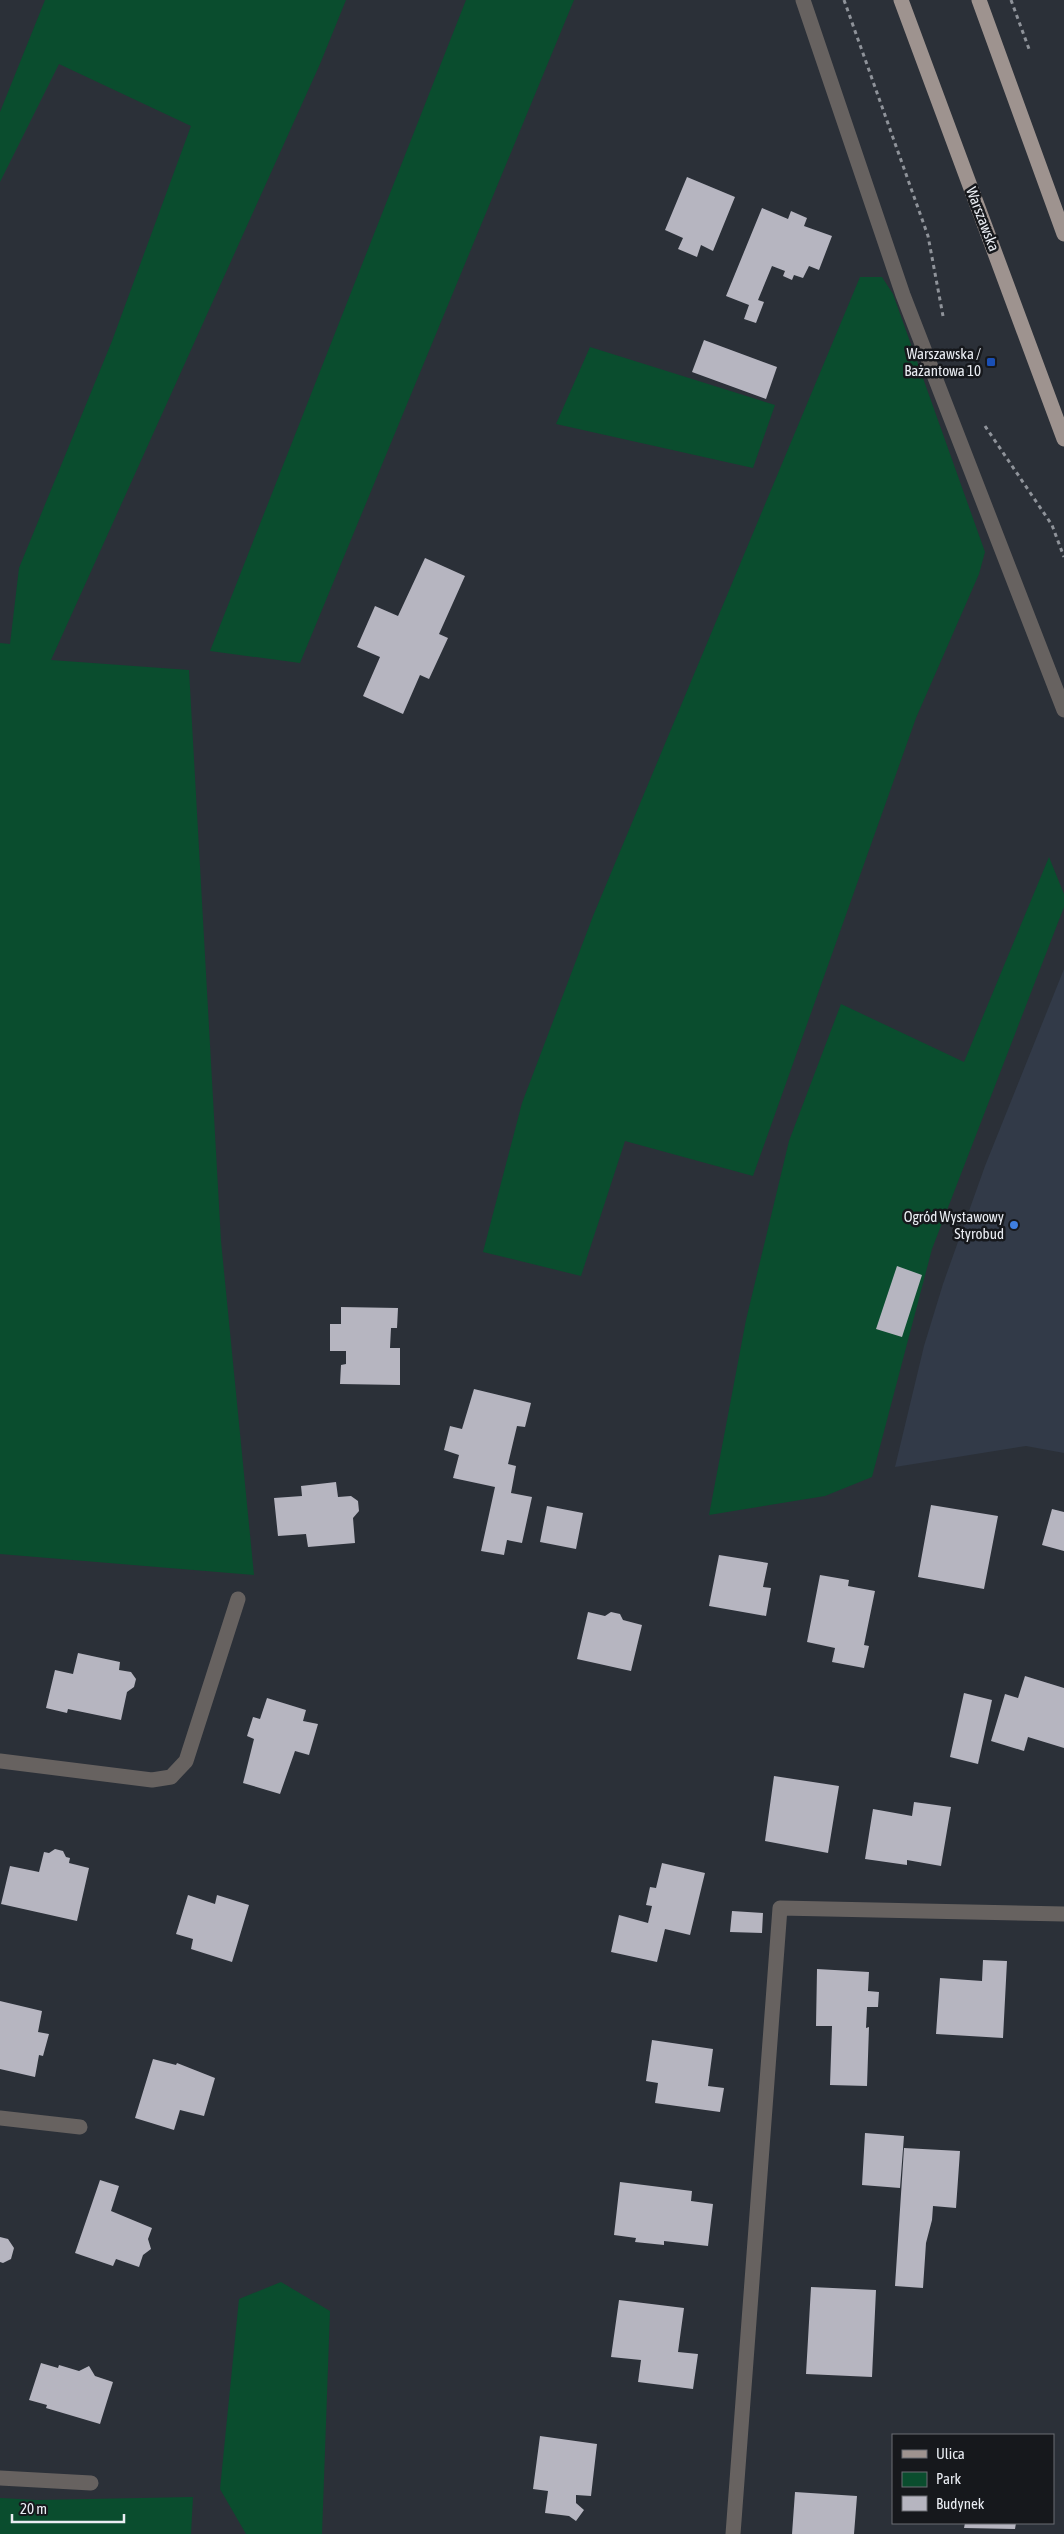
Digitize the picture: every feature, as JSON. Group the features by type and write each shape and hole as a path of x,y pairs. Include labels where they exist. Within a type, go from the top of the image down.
{"main road":[{"name":"Warszawska","path":"901,0 1064,439"},
{"path":"979,0 1064,234"}],"street":[{"path":"803,0 903,295 1064,710"},
{"path":"0,1761 152,1780 171,1777 186,1761 238,1599"},
{"path":"733,2534 780,1908 1064,1914"},
{"path":"0,2118 80,2126"},
{"path":"0,2478 91,2483"}],"path":[{"path":"844,0 928,236 944,322"},
{"path":"980,419 1052,525 1064,557"}],"shaded area":[{"name":"Ogród Wystawowy Styrobud","path":"1064,969 1064,1453 1026,1446 895,1467 924,1346 943,1284 985,1166"}],"green space":[{"path":"45,0 346,0 320,64 51,660 189,670 221,1241 254,1575 0,1554 0,643 10,644 19,568 112,341 191,126 59,64 0,182 0,112"},
{"path":"466,0 574,0 300,663 210,651"},
{"path":"860,277 882,277 893,294 985,552 979,574 916,718 753,1176 625,1141 581,1276 483,1252 522,1103 593,916"},
{"path":"590,347 775,405 753,468 556,424"},
{"path":"1049,857 1064,894 1064,907 932,1249 872,1477 825,1496 709,1515 746,1320 789,1141 841,1004 964,1062"},
{"path":"281,2282 330,2311 322,2534 246,2534 220,2489 239,2299"},
{"path":"193,2497 191,2534 0,2534 0,2498 37,2500"}],"building":[{"path":"687,177 735,197 713,251 701,245 697,257 678,249 683,238 665,230"},
{"path":"762,208 788,219 791,211 807,218 804,226 832,236 819,270 809,266 803,278 794,275 792,280 783,276 785,271 772,266 758,300 764,302 756,323 744,319 749,305 726,296"},
{"path":"704,340 777,367 766,399 692,372"},
{"path":"425,558 465,576 439,634 448,638 429,679 420,675 403,714 363,696 380,657 357,647 375,606 398,616"},
{"path":"897,1266 922,1275 902,1337 876,1329"},
{"path":"341,1307 398,1308 397,1328 391,1328 390,1348 400,1348 400,1385 340,1384 341,1365 346,1364 346,1351 330,1351 330,1324 341,1324"},
{"path":"474,1389 531,1403 525,1427 517,1426 508,1464 516,1466 511,1493 532,1497 522,1543 507,1540 504,1555 481,1551 495,1487 453,1478 459,1455 444,1450 450,1426 462,1429"},
{"path":"336,1482 338,1497 351,1496 358,1501 359,1511 353,1518 355,1543 308,1547 306,1534 278,1536 274,1498 302,1496 301,1486"},
{"path":"931,1505 998,1516 984,1589 918,1577"},
{"path":"547,1506 583,1513 576,1549 540,1542"},
{"path":"1052,1509 1064,1512 1064,1551 1042,1545"},
{"path":"719,1555 768,1563 763,1587 771,1588 766,1616 709,1606"},
{"path":"820,1575 849,1580 848,1586 875,1591 864,1645 869,1646 864,1668 832,1662 835,1648 807,1642"},
{"path":"588,1612 605,1616 611,1612 620,1614 623,1620 642,1625 631,1671 577,1659"},
{"path":"78,1653 120,1662 119,1670 131,1672 136,1679 134,1687 127,1692 121,1720 68,1709 67,1713 46,1708 55,1670 73,1674"},
{"path":"1025,1676 1064,1688 1064,1748 1028,1737 1024,1751 991,1741 1005,1694 1018,1698"},
{"path":"964,1693 992,1700 978,1764 950,1757"},
{"path":"267,1698 306,1710 303,1721 318,1724 309,1755 295,1751 280,1794 243,1783 254,1739 247,1736 253,1717 260,1719"},
{"path":"774,1776 839,1786 828,1853 765,1841"},
{"path":"914,1802 951,1807 941,1866 907,1860 907,1865 865,1859 873,1809 912,1816"},
{"path":"55,1849 63,1851 66,1857 70,1858 69,1863 89,1868 77,1921 1,1904 10,1866 39,1872 44,1852 49,1853"},
{"path":"662,1863 705,1873 690,1935 665,1929 657,1962 611,1952 619,1915 648,1923 652,1906 646,1905 650,1887 656,1888"},
{"path":"188,1895 215,1904 217,1895 249,1905 232,1962 191,1949 193,1939 176,1934"},
{"path":"732,1911 763,1913 762,1933 730,1932"},
{"path":"983,1960 1007,1961 1003,2038 936,2034 940,1978 982,1981"},
{"path":"817,1969 869,1972 868,1991 879,1992 878,2007 867,2007 866,2028 869,2027 867,2086 830,2085 832,2026 816,2026"},
{"path":"0,2001 42,2011 38,2032 49,2034 43,2056 39,2055 35,2077 0,2069"},
{"path":"652,2040 713,2049 708,2086 724,2088 720,2112 655,2103 658,2083 646,2081"},
{"path":"153,2059 176,2065 177,2063 215,2078 204,2116 180,2110 174,2130 135,2118"},
{"path":"865,2133 904,2136 900,2188 862,2185"},
{"path":"904,2148 960,2151 956,2208 933,2206 932,2220 926,2243 923,2288 895,2286"},
{"path":"100,2180 119,2186 111,2211 152,2228 148,2239 151,2249 143,2255 139,2267 116,2259 113,2266 75,2253"},
{"path":"620,2182 692,2191 691,2201 713,2204 708,2246 664,2241 664,2245 635,2242 636,2238 614,2235"},
{"path":"0,2237 8,2239 14,2248 11,2259 3,2263 0,2262"},
{"path":"811,2287 876,2290 872,2377 806,2374"},
{"path":"619,2300 684,2308 678,2352 698,2354 693,2389 638,2382 641,2360 611,2357"},
{"path":"41,2363 58,2368 59,2365 79,2371 89,2366 95,2376 113,2382 100,2424 46,2408 47,2405 29,2400"},
{"path":"540,2436 597,2444 591,2496 576,2495 576,2503 584,2510 576,2521 569,2516 545,2513 548,2491 533,2489"},
{"path":"795,2492 857,2496 854,2534 792,2534"},
{"path":"965,2524 1016,2524 1015,2529 964,2528"}],"place":[{"name":"Warszawska / Bażantowa 10","path":"991,362"},
{"name":"Ogród Wystawowy Styrobud","path":"1014,1225"}]}
